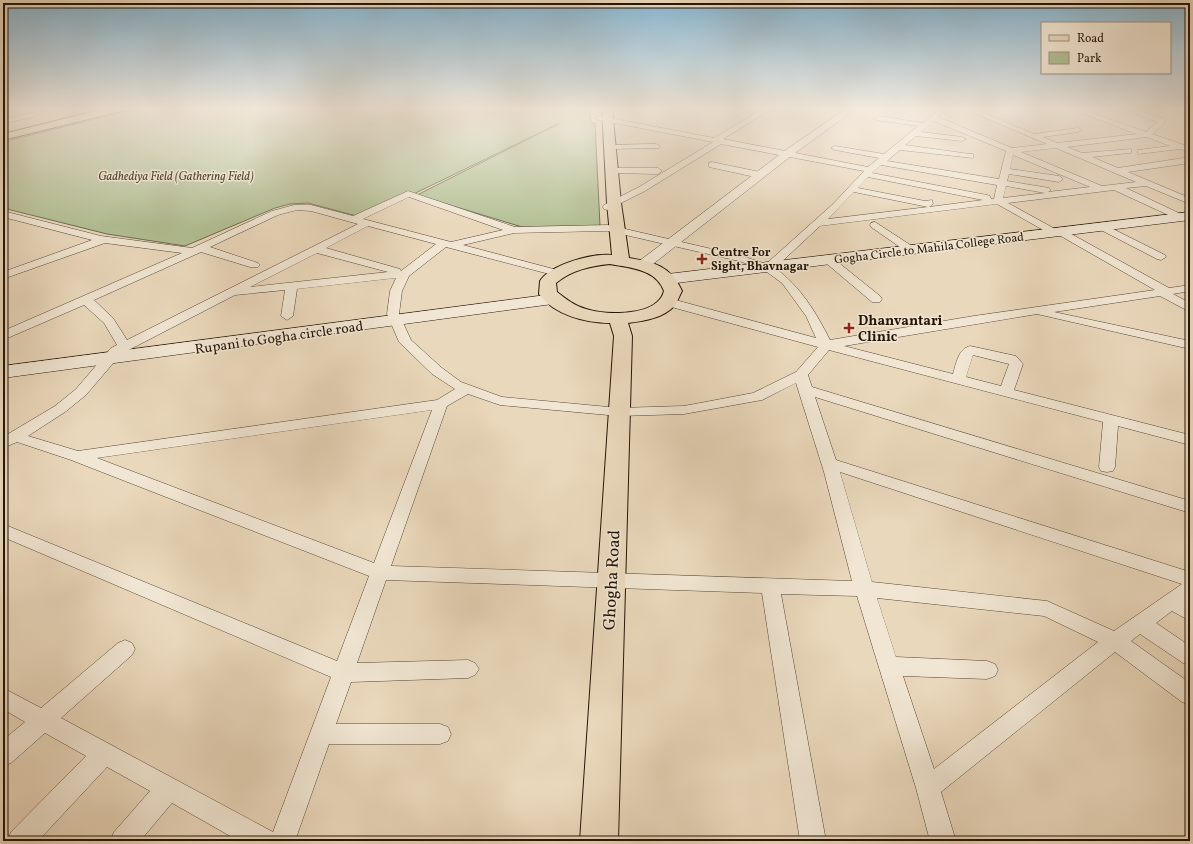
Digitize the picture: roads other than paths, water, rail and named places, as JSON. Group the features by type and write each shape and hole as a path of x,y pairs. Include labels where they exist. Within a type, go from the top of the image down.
{"main road":[{"path":"605,147 616,260"},
{"path":"609,147 611,171 610,205"},
{"name":"Gogha Circle to Mahila College Road","path":"668,279 830,261 1185,217"},
{"path":"616,260 643,265 668,279 673,291 668,302 654,311 618,319 585,315 565,307 551,297 548,281 557,273 582,263 616,260"},
{"name":"Rupani to Gogha circle road","path":"3,363 29,362 116,352 395,318 551,297"},
{"name":"Ghogha Road","path":"599,841 622,336 618,319"},
{"name":"Rupani to Gogha circle road","path":"3,372 116,352"}],"street":[{"path":"612,147 649,152"},
{"path":"610,205 642,189 708,147"},
{"path":"752,147 868,172 934,188 998,200 1058,232 1190,308"},
{"path":"643,265 796,147"},
{"path":"768,268 818,223 868,172 898,147"},
{"path":"901,147 970,156"},
{"path":"1000,147 1063,177 1101,189"},
{"path":"1010,152 1039,147"},
{"path":"1060,147 1190,201"},
{"path":"1141,152 1172,147"},
{"path":"835,148 883,160 1062,193"},
{"path":"1080,156 1128,151"},
{"path":"998,200 1010,152"},
{"path":"1005,171 1063,177 1091,171 1113,170 1190,160"},
{"path":"712,165 760,175"},
{"path":"611,171 658,171"},
{"path":"818,223 998,200 1147,184"},
{"path":"1116,187 1185,217"},
{"path":"852,189 928,204 934,188"},
{"path":"354,219 408,194 514,230"},
{"path":"3,336 168,263 275,212 297,207 311,208 557,273"},
{"path":"3,214 105,239 167,249 197,249 254,265"},
{"path":"9,440 60,409 96,376 116,352 367,223"},
{"path":"875,225 911,250"},
{"path":"1103,227 1161,256"},
{"path":"230,293 404,274 447,244 514,230 613,229 742,259 768,268 786,281 812,316 826,345"},
{"path":"3,276 105,239"},
{"path":"167,249 169,258 168,263"},
{"path":"316,249 404,274"},
{"path":"830,261 876,299"},
{"path":"404,274 396,291 395,318 405,342 437,371 456,385 500,401 619,412 684,410 757,397 803,382 954,436 1190,507"},
{"path":"287,316 292,286"},
{"path":"943,841 928,788 864,589 829,463 803,382 826,345 1033,311 1190,288"},
{"path":"86,300 106,316 118,334 116,352"},
{"path":"668,302 1190,440"},
{"path":"1033,311 1190,345"},
{"path":"958,379 967,353 970,350 1011,360 1016,364 1006,391"},
{"path":"77,456 441,404 466,389"},
{"path":"282,841 441,404"},
{"path":"1107,467 1110,419"},
{"path":"9,440 77,456 380,573 864,589 1047,610 1115,641 1190,695"},
{"path":"829,463 1190,579"},
{"path":"3,530 343,673 468,669"},
{"path":"770,586 813,841"},
{"path":"928,788 1115,641 1190,588"},
{"path":"1171,601 1190,613"},
{"path":"1140,624 1190,657"},
{"path":"3,755 125,649"},
{"path":"889,666 987,670"},
{"path":"3,698 264,841"},
{"path":"321,734 440,734"},
{"path":"20,841 105,753"},
{"path":"123,841 169,788"}],"place":[{"name":"Centre For Sight, Bhavnagar","path":"702,259"},
{"name":"Dhanvantari Clinic","path":"849,328"}],"park label":[{"name":"Gadhediya Field (Gathering Field)","path":"176,176"}]}
